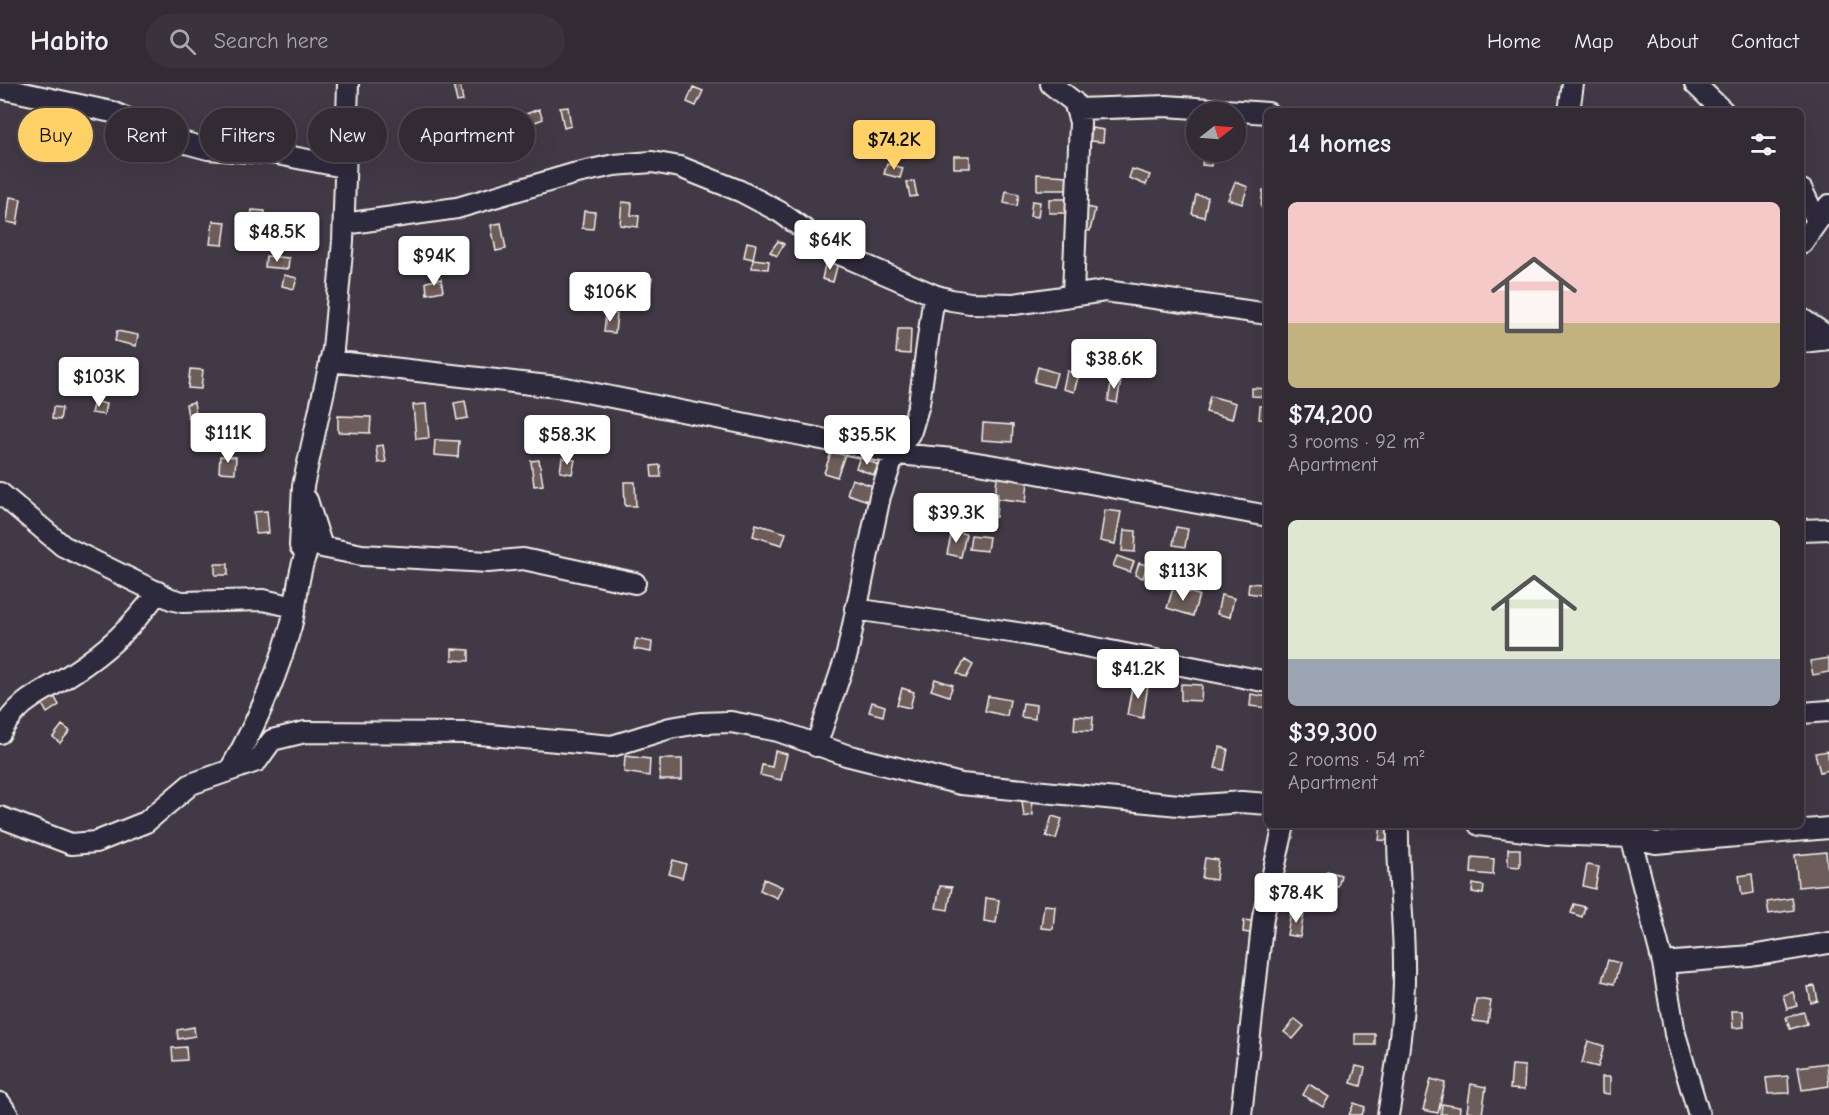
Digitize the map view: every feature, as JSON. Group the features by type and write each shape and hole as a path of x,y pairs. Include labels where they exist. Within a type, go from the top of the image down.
{"street":[{"path":"230,770 254,728 289,633 295,607 298,572 306,554 300,546 303,486 330,361 344,224 348,84"},
{"path":"1051,84 1070,96 1078,109 1080,141 1073,294"},
{"path":"1569,108 1573,84"},
{"path":"1695,84 1720,108"},
{"path":"0,88 112,112 182,142 208,149 277,154 344,167"},
{"path":"1078,109 1203,107 1264,112"},
{"path":"344,224 457,208 573,174 614,165 652,162 680,167 740,191 780,213 837,253 934,295 970,303 999,304 1030,303 1073,294 1105,291 1264,313"},
{"path":"1804,194 1817,221"},
{"path":"1804,240 1829,205"},
{"path":"816,746 838,688 880,495 890,466 911,431 919,404 934,295"},
{"path":"1804,320 1829,338"},
{"path":"1804,342 1829,338"},
{"path":"330,361 566,388 897,454 964,461 1264,515"},
{"path":"303,486 322,547 331,550 362,555 489,562 523,559 635,583"},
{"path":"0,493 63,546 182,602 262,600 295,607"},
{"path":"1804,530 1829,529"},
{"path":"0,733 27,700 69,675 120,638 158,592"},
{"path":"855,609 1024,634 1264,681"},
{"path":"1804,713 1829,711"},
{"path":"0,817 70,844 96,842 146,822 191,784 257,761 272,740 305,732 468,733 612,746 670,728 699,723 731,722 778,731 816,746 961,784 1189,806 1242,802 1264,804"},
{"path":"1241,1115 1263,917 1283,828"},
{"path":"1388,1115 1399,1056 1404,978 1397,872 1398,828"},
{"path":"1502,828 1548,834 1629,831 1645,842 1668,843 1829,828"},
{"path":"1629,831 1663,963 1675,1034 1699,1115"},
{"path":"1663,963 1751,956 1829,943"},
{"path":"0,1103 8,1115"}],"building":[{"path":"453,84 460,84 463,101 457,102"},
{"path":"693,87 703,91 696,106 687,102"},
{"path":"568,107 571,126 564,128 560,108"},
{"path":"539,109 543,119 535,122 535,111"},
{"path":"1092,128 1104,130 1103,142 1090,141"},
{"path":"954,156 970,156 970,168 954,168"},
{"path":"1202,162 1212,162 1211,166 1202,165"},
{"path":"887,164 903,168 900,178 884,174"},
{"path":"1132,169 1150,175 1146,185 1129,178"},
{"path":"1037,174 1068,176 1067,190 1037,190"},
{"path":"914,181 917,196 910,197 907,182"},
{"path":"1235,182 1248,187 1242,204 1228,199"},
{"path":"1263,190 1264,207 1261,207"},
{"path":"1006,191 1019,194 1017,206 1004,203"},
{"path":"1196,195 1208,197 1204,217 1192,214"},
{"path":"10,197 21,199 17,224 7,222"},
{"path":"1049,199 1068,199 1068,213 1049,213"},
{"path":"1032,201 1040,202 1038,217 1030,216"},
{"path":"622,202 632,203 631,215 639,216 638,227 620,225"},
{"path":"1083,206 1095,209 1090,231 1078,229"},
{"path":"252,210 265,211 264,227 250,225"},
{"path":"584,211 595,212 593,229 582,228"},
{"path":"213,221 226,222 223,245 210,244"},
{"path":"501,223 506,249 496,251 491,225"},
{"path":"778,241 784,244 777,256 770,252"},
{"path":"747,242 756,244 753,259 744,257"},
{"path":"429,245 431,256 412,260 410,248"},
{"path":"266,256 289,258 288,269 265,267"},
{"path":"753,259 769,261 768,269 752,268"},
{"path":"826,260 838,263 833,282 822,279"},
{"path":"284,275 297,278 294,289 282,286"},
{"path":"643,276 652,278 649,294 640,292"},
{"path":"441,279 443,291 427,294 426,282"},
{"path":"606,312 617,314 615,333 604,332"},
{"path":"898,329 911,329 910,354 896,353"},
{"path":"117,331 138,335 136,346 115,341"},
{"path":"1118,357 1133,362 1130,372 1114,367"},
{"path":"126,360 133,360 132,381 126,381"},
{"path":"1038,367 1057,373 1053,387 1034,382"},
{"path":"190,369 203,370 201,389 188,388"},
{"path":"1067,371 1079,374 1074,392 1063,389"},
{"path":"1112,378 1121,380 1117,403 1108,401"},
{"path":"1252,388 1264,389 1264,397 1252,396"},
{"path":"1210,396 1236,403 1232,419 1206,412"},
{"path":"94,401 106,404 104,415 91,413"},
{"path":"465,401 468,418 457,420 454,403"},
{"path":"194,402 196,415 188,417 186,404"},
{"path":"426,404 429,438 416,439 413,405"},
{"path":"1260,406 1264,406 1264,420 1259,419"},
{"path":"53,407 62,408 60,420 52,419"},
{"path":"338,416 371,417 370,433 338,432"},
{"path":"983,423 1013,425 1012,442 982,440"},
{"path":"435,440 459,441 458,457 434,455"},
{"path":"834,444 847,449 837,477 824,473"},
{"path":"383,445 386,462 378,463 376,446"},
{"path":"220,456 236,457 235,473 219,472"},
{"path":"860,457 878,465 874,475 856,468"},
{"path":"562,458 575,460 572,474 560,472"},
{"path":"539,460 543,485 534,486 531,461"},
{"path":"660,465 661,477 652,477 651,466"},
{"path":"997,477 1028,481 1026,502 995,498"},
{"path":"852,479 873,486 868,501 847,494"},
{"path":"624,482 635,482 636,506 625,506"},
{"path":"980,492 998,493 996,517 978,516"},
{"path":"942,500 973,507 970,523 939,515"},
{"path":"1105,510 1121,512 1115,544 1100,541"},
{"path":"267,511 269,533 256,534 254,512"},
{"path":"756,524 786,533 782,545 753,536"},
{"path":"1176,527 1188,529 1185,547 1173,545"},
{"path":"1124,530 1136,531 1135,552 1122,551"},
{"path":"952,531 966,534 961,557 947,554"},
{"path":"971,535 989,537 987,551 969,549"},
{"path":"1117,556 1134,562 1130,572 1113,566"},
{"path":"1139,563 1147,565 1143,578 1135,575"},
{"path":"215,564 228,564 228,575 215,575"},
{"path":"1249,583 1262,584 1261,595 1248,593"},
{"path":"1173,588 1199,595 1193,616 1167,608"},
{"path":"1221,595 1234,598 1230,617 1217,614"},
{"path":"636,639 652,642 651,652 634,649"},
{"path":"452,649 469,650 469,661 452,660"},
{"path":"1829,658 1829,672 1813,675 1810,661"},
{"path":"965,660 973,665 966,678 957,673"},
{"path":"935,679 953,685 949,696 931,690"},
{"path":"1133,682 1148,685 1143,718 1127,715"},
{"path":"1181,684 1202,685 1201,701 1181,700"},
{"path":"902,688 914,692 910,708 897,705"},
{"path":"1251,694 1264,696 1264,708 1250,706"},
{"path":"54,696 59,705 47,713 42,704"},
{"path":"988,696 1010,700 1007,716 985,711"},
{"path":"872,702 885,706 883,716 869,712"},
{"path":"1023,703 1036,705 1035,719 1021,717"},
{"path":"1075,716 1093,717 1092,731 1074,730"},
{"path":"62,725 70,731 60,743 53,737"},
{"path":"1220,747 1228,749 1224,770 1215,768"},
{"path":"775,751 787,754 781,780 760,775 762,765 772,767"},
{"path":"1828,751 1829,770 1820,772 1815,753"},
{"path":"625,756 650,759 649,776 624,772"},
{"path":"660,759 682,759 682,780 660,780"},
{"path":"1031,800 1033,815 1024,817 1022,801"},
{"path":"1052,816 1062,819 1056,839 1046,836"},
{"path":"1381,828 1394,828 1392,841 1379,840"},
{"path":"1508,849 1520,849 1520,867 1508,866"},
{"path":"1826,852 1829,884 1798,887 1795,855"},
{"path":"1472,857 1494,859 1493,875 1471,873"},
{"path":"1205,858 1218,860 1216,880 1202,878"},
{"path":"673,860 686,864 682,878 669,874"},
{"path":"1587,865 1599,867 1595,889 1583,886"},
{"path":"1327,871 1341,875 1338,887 1323,883"},
{"path":"1752,874 1754,893 1742,895 1739,876"},
{"path":"764,879 782,887 777,898 760,890"},
{"path":"1473,884 1484,886 1483,894 1472,892"},
{"path":"940,886 952,887 948,910 936,908"},
{"path":"986,898 999,900 996,923 984,921"},
{"path":"1792,898 1794,910 1769,914 1767,902"},
{"path":"1574,904 1585,907 1582,917 1571,913"},
{"path":"1044,905 1055,906 1053,929 1041,928"},
{"path":"1291,911 1304,913 1300,937 1287,935"},
{"path":"1244,920 1257,922 1256,934 1243,932"},
{"path":"1608,960 1620,963 1614,984 1602,981"},
{"path":"1815,986 1818,1001 1811,1003 1808,987"},
{"path":"1793,992 1797,1006 1787,1009 1783,995"},
{"path":"1476,999 1491,1001 1488,1023 1473,1021"},
{"path":"1732,1011 1743,1011 1744,1027 1733,1028"},
{"path":"1804,1012 1807,1024 1790,1029 1786,1017"},
{"path":"1295,1019 1304,1026 1293,1039 1284,1032"},
{"path":"194,1027 195,1036 178,1039 177,1030"},
{"path":"1355,1034 1375,1034 1375,1045 1355,1045"},
{"path":"1588,1041 1604,1046 1598,1067 1582,1063"},
{"path":"186,1047 187,1060 173,1061 172,1048"},
{"path":"1827,1063 1829,1086 1802,1090 1798,1067"},
{"path":"1512,1065 1525,1066 1524,1090 1510,1089"},
{"path":"1356,1066 1365,1068 1361,1086 1351,1083"},
{"path":"1788,1076 1789,1093 1768,1094 1766,1078"},
{"path":"1602,1077 1610,1077 1610,1094 1602,1093"},
{"path":"1431,1079 1445,1083 1438,1113 1423,1110"},
{"path":"1309,1084 1329,1097 1323,1107 1303,1095"},
{"path":"1471,1084 1486,1087 1482,1114 1467,1111"},
{"path":"1354,1103 1365,1107 1362,1115 1349,1115"},
{"path":"1442,1104 1460,1107 1459,1115 1441,1114"}]}
